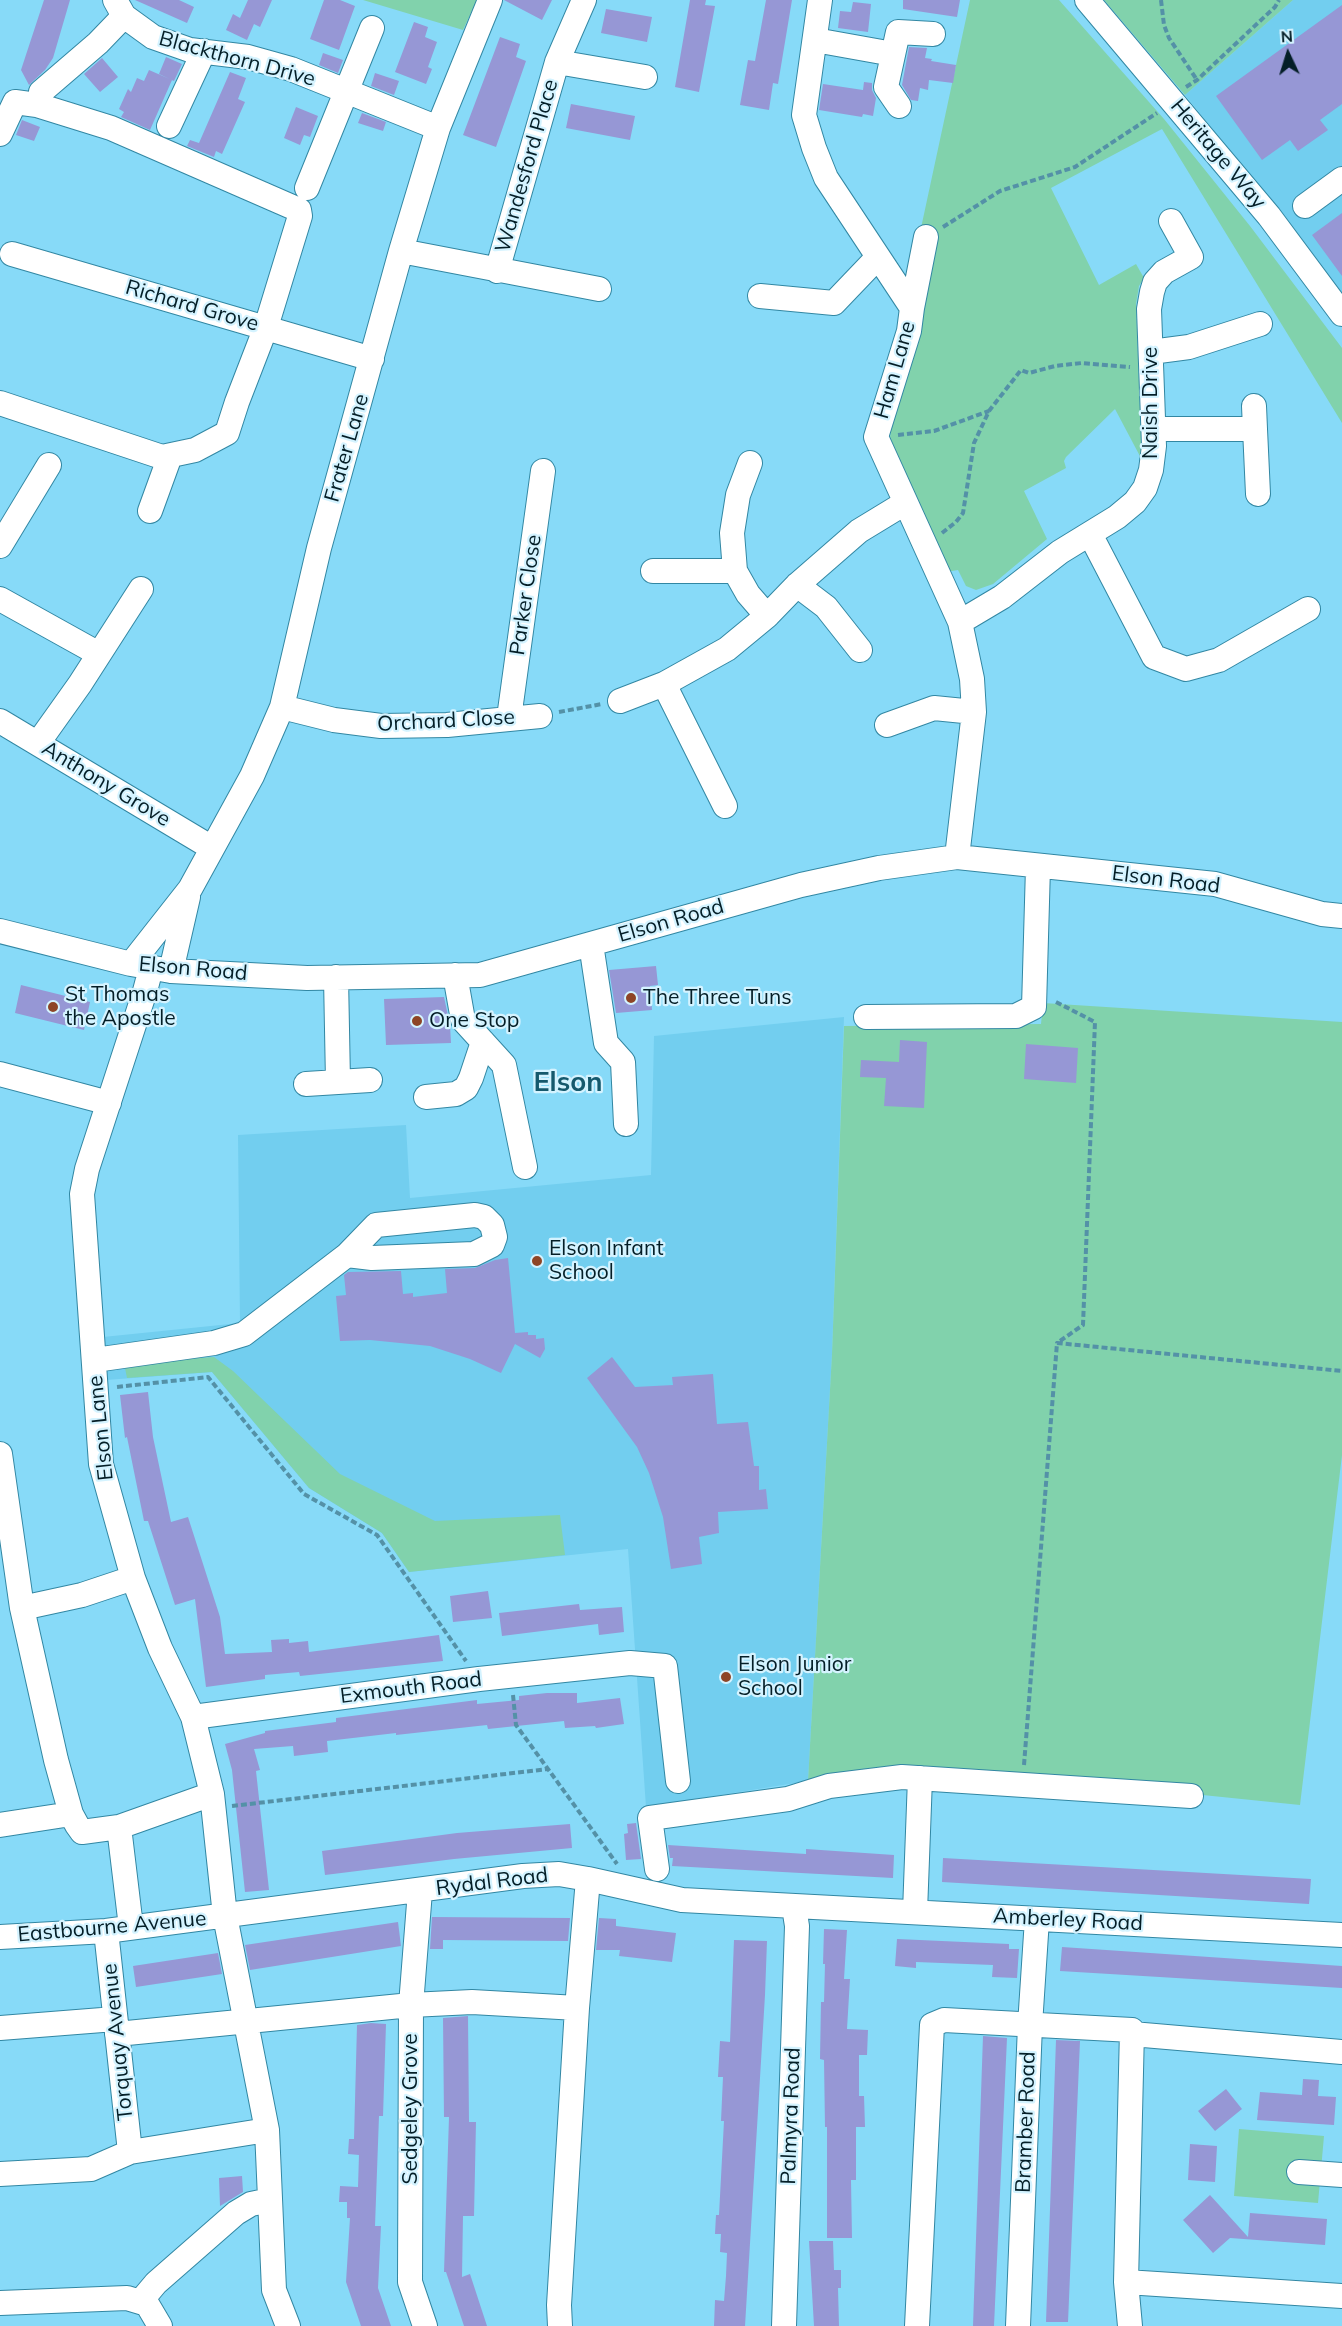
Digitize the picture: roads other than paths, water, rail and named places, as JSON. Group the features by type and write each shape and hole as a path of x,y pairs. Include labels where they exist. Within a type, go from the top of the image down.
{"street":[{"name":"Frater Lane","path":"151,967 190,889 252,776 282,707 319,548 401,251 438,128 490,0"},
{"name":"Wandesford Place","path":"497,271 557,62 584,0"},
{"name":"Ham Lane","path":"820,0 804,115 826,178 912,308 909,331 876,437 960,622 972,679 974,712 957,857"},
{"name":"Heritage Way","path":"1087,0 1269,216 1342,314"},
{"name":"Blackthorn Drive","path":"120,8 153,37 190,50 248,57 291,69 438,128"},
{"path":"41,92 98,43 120,8"},
{"path":"307,188 372,28"},
{"path":"899,105 886,87 898,32 933,34"},
{"path":"815,40 893,54"},
{"path":"169,126 204,51"},
{"name":"Wandesford Place","path":"557,62 645,77"},
{"path":"0,134 15,102 37,105 111,128 299,210 300,216 266,327 242,386 227,434 195,450 162,457 0,403"},
{"path":"1305,206 1342,179"},
{"name":"Naish Drive","path":"960,622 994,602 1060,552 1122,513 1141,495 1152,470 1154,429 1149,309 1155,282 1164,272 1200,253 1171,221"},
{"path":"912,308 926,237"},
{"name":"Wandesford Place","path":"401,251 599,290"},
{"name":"Richard Grove","path":"12,254 372,359"},
{"path":"760,296 834,303 878,257"},
{"path":"1152,360 1260,324"},
{"path":"1154,429 1254,417 1258,494"},
{"path":"150,511 170,456"},
{"path":"750,463 738,495 732,532 735,571 748,594 766,616"},
{"path":"0,546 49,465"},
{"name":"Parker Close","path":"509,718 543,471"},
{"path":"620,701 664,684 727,649 858,531 905,503"},
{"path":"1090,534 1154,657 1186,669 1219,660 1308,609"},
{"path":"653,571 735,571"},
{"path":"797,585 826,608 860,650"},
{"path":"38,743 141,589"},
{"path":"0,599 99,654"},
{"path":"664,684 725,806"},
{"name":"Orchard Close","path":"282,707 334,720 381,726 447,725 540,716"},
{"path":"887,725 934,708 974,712"},
{"name":"Anthony Grove","path":"0,721 212,848"},
{"name":"Elson Road","path":"0,931 151,967 307,978 480,975 801,885 879,868 957,857 1215,884 1322,914 1342,916"},
{"path":"866,1017 1016,1016 1034,1007 1038,867"},
{"name":"Frater Lane","path":"151,967 190,889"},
{"path":"591,944 606,1043 622,1062 626,1124"},
{"name":"Elson Lane","path":"151,967 110,1103 87,1169 82,1194 101,1464 133,1578 160,1648 194,1717 213,1801 225,1916 267,2130 274,2290 288,2326"},
{"path":"454,975 463,1020 504,1065 525,1167"},
{"path":"336,977 338,1082"},
{"path":"426,1097 456,1094 466,1088 483,1042"},
{"path":"0,1074 110,1103"},
{"path":"306,1084 370,1080"},
{"path":"94,1360 214,1343 244,1334 347,1255 376,1225 475,1215 484,1217 492,1225 495,1237 492,1245 474,1254 372,1258 347,1255"},
{"path":"0,1454 22,1608 56,1760 71,1814 82,1832 119,1827 213,1801"},
{"path":"22,1608 82,1595 133,1578"},
{"name":"Exmouth Road","path":"194,1717 478,1679 630,1663 665,1666 678,1781"},
{"path":"657,1869 650,1818 788,1799 829,1786 902,1777 1191,1796"},
{"path":"915,1912 920,1778"},
{"path":"0,1825 71,1814"},
{"path":"119,1827 130,1927"},
{"name":"Rydal Road","path":"225,1916 523,1876 559,1874 682,1900 794,1907"},
{"path":"560,2326 559,2306 577,2008 588,1879"},
{"name":"Sedgeley Grove","path":"420,1891 411,2005 410,2282 425,2326"},
{"name":"Amberley Road","path":"794,1907 1342,1935"},
{"name":"Palmyra Road","path":"784,2326 797,1926 794,1907"},
{"name":"Eastbourne Avenue","path":"0,1937 106,1931 225,1916"},
{"name":"Bramber Road","path":"1018,2326 1030,2025 1037,1918"},
{"name":"Torquay Avenue","path":"106,1931 130,2152"},
{"path":"0,2028 245,2023 411,2005 472,2002 577,2008"},
{"path":"917,2326 932,2025 944,2020 1132,2030 1126,2282 1130,2326"},
{"path":"1132,2034 1342,2052"},
{"path":"0,2174 91,2169 130,2152 267,2130"},
{"path":"1299,2172 1342,2175"},
{"path":"140,2302 163,2276 236,2212 251,2204 270,2200"},
{"path":"1126,2282 1342,2296"},
{"path":"0,2303 127,2298 147,2304 160,2326"}],"place":[{"name":"The Three Tuns","path":"631,998"},
{"name":"St Thomas the Apostle","path":"53,1007"},
{"name":"One Stop","path":"417,1021"},
{"name":"Elson Infant School","path":"537,1261"},
{"name":"Elson Junior School","path":"726,1677"}],"district":[{"name":"Elson","path":"568,1083"}]}
